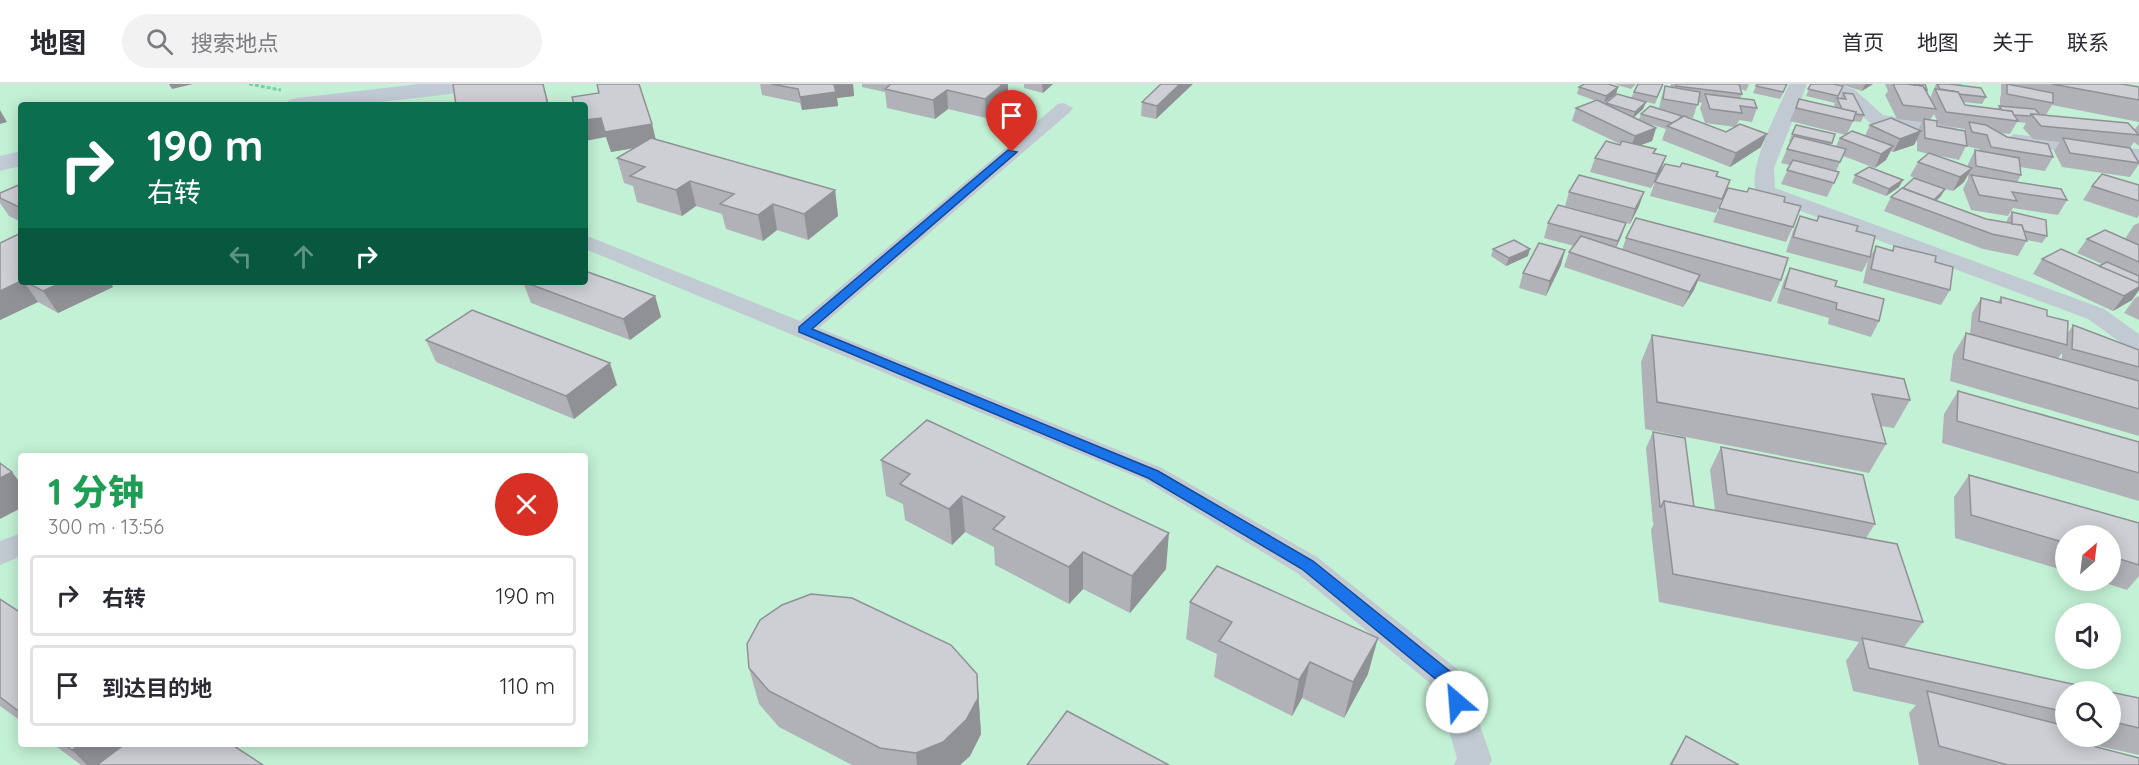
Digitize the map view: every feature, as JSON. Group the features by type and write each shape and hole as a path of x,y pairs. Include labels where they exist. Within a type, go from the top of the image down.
{"street":[{"path":"323,102 476,84"},
{"path":"1798,84 1764,168 1764,190 1878,235 1977,268 2096,314 2139,345"},
{"path":"1823,84 1850,94 1877,120 1974,135"},
{"path":"803,330 1064,108"},
{"path":"1995,138 2139,155"},
{"path":"0,164 18,159"},
{"path":"588,242 1153,474 1307,565 1451,682 1475,760 1471,765"},
{"path":"0,554 18,545"}],"green space":[{"path":"0,84 2139,84 2139,765 0,765"}],"building":[{"path":"453,84 543,84 547,102 456,102"},
{"path":"597,84 639,84 652,124 605,132 601,118 588,120 588,102 573,102 572,97 599,93"},
{"path":"771,84 842,84 834,85 836,92 800,97 798,89"},
{"path":"891,84 1003,84 985,99 947,90 933,100 885,89"},
{"path":"1161,84 1180,84 1157,106 1142,102"},
{"path":"1584,84 1608,84 1618,87 1606,96 1579,87"},
{"path":"1638,84 1663,84 1657,97 1634,92"},
{"path":"1676,84 1739,84 1742,94 1676,86"},
{"path":"1757,84 1787,84 1783,92 1756,86"},
{"path":"1811,84 1843,86 1838,96 1808,89"},
{"path":"1893,84 1923,86 1936,109 1903,105"},
{"path":"1908,84 1925,84 1927,90 1923,86"},
{"path":"1937,84 1981,88 1986,97 1940,89"},
{"path":"2007,84 2053,93 2053,103 2007,94"},
{"path":"2052,84 2122,84 2139,87 2139,100"},
{"path":"1665,86 1700,92 1698,105 1663,99"},
{"path":"1935,89 1958,92 1965,105 2012,111 2018,121 1946,112"},
{"path":"1843,93 1853,94 1864,115 1842,109 1837,98 1846,99"},
{"path":"1617,94 1646,102 1635,112 1606,103"},
{"path":"1705,94 1754,100 1757,108 1740,106 1742,113 1710,109"},
{"path":"1799,99 1856,112 1853,121 1796,108"},
{"path":"1597,100 1656,128 1635,136 1576,108"},
{"path":"1650,106 1682,116 1672,123 1641,114"},
{"path":"1999,106 2035,109 2040,115 2014,115 2012,111 2002,110"},
{"path":"2031,114 2128,123 2139,135 2041,126"},
{"path":"1684,116 1726,132 1740,124 1767,134 1736,153 1667,126"},
{"path":"1891,118 1921,131 1900,139 1870,125"},
{"path":"1924,119 1937,121 1937,126 1965,131 1967,146 1925,138"},
{"path":"1969,122 1986,125 2007,137 2048,144 2053,157 1991,147 1987,135 1972,132"},
{"path":"1796,125 1835,134 1832,143 1792,134"},
{"path":"1852,131 1893,146 1881,154 1840,138"},
{"path":"1794,136 1846,149 1840,162 1787,149"},
{"path":"651,138 835,190 804,214 773,204 758,215 720,204 734,194 690,181 676,190 630,176 645,167 617,158"},
{"path":"2063,138 2130,148 2139,163 2070,153"},
{"path":"1606,141 1620,145 1622,141 1656,149 1653,153 1666,156 1657,174 1595,158"},
{"path":"1975,150 2019,158 2021,175 1976,166"},
{"path":"1929,153 1972,168 1960,177 1918,162"},
{"path":"1793,160 1839,172 1834,183 1787,170"},
{"path":"1682,163 1718,172 1716,176 1730,180 1722,199 1655,182 1665,164 1680,167"},
{"path":"1869,167 1903,180 1889,189 1855,175"},
{"path":"2102,174 2139,185 2139,201 2092,186"},
{"path":"1579,175 1644,192 1635,209 1569,192"},
{"path":"1971,175 2061,189 2067,200 2012,192 2017,201 1979,195"},
{"path":"1914,178 1945,189 1934,200 1903,188"},
{"path":"18,185 18,207 0,198 0,193"},
{"path":"1728,188 1747,192 1749,188 1785,197 1784,202 1801,206 1793,227 1719,208"},
{"path":"1902,188 1986,219 2022,225 2027,241 1992,234 1891,197"},
{"path":"1558,205 1626,223 1618,241 1548,223"},
{"path":"2012,212 2046,220 2047,236 2024,231 2022,225 2012,224"},
{"path":"1800,216 1817,221 1819,216 1858,226 1856,231 1875,236 1870,257 1793,237"},
{"path":"1636,218 1788,258 1781,280 1626,238"},
{"path":"2105,230 2139,245 2139,262 2087,239"},
{"path":"18,234 18,282 0,291 0,243"},
{"path":"1581,236 1700,275 1690,292 1569,252"},
{"path":"1514,240 1530,249 1509,258 1493,249"},
{"path":"1539,243 1565,250 1550,281 1523,273"},
{"path":"1876,246 1893,251 1894,246 1936,256 1935,262 1953,267 1950,290 1871,269"},
{"path":"2061,249 2139,283 2139,287 2124,296 2042,259"},
{"path":"2107,262 2139,276 2139,283 2099,266"},
{"path":"1790,268 1837,281 1835,286 1884,299 1879,321 1836,309 1837,303 1784,288"},
{"path":"588,272 655,296 623,319 532,285 588,285"},
{"path":"32,285 56,285 43,291"},
{"path":"2001,297 2047,310 2047,316 2068,321 2067,345 1979,321 1981,298 2001,303"},
{"path":"472,310 610,363 566,396 426,340"},
{"path":"2073,325 2139,350 2139,367 2072,349"},
{"path":"1966,333 2139,381 2139,409 1963,359"},
{"path":"1652,335 1904,379 1910,400 1872,394 1886,444 1657,402"},
{"path":"1958,391 2139,442 2139,473 1957,421"},
{"path":"927,420 1169,533 1132,576 1083,552 1069,567 993,529 1005,517 962,496 949,509 900,484 910,474 881,460"},
{"path":"1653,432 1685,438 1694,507 1664,501 1660,507"},
{"path":"1721,447 1863,475 1875,524 1727,494"},
{"path":"0,463 12,472 0,478"},
{"path":"1969,475 2139,523 2139,565 2121,559 2121,525 2055,525 2055,540 1971,515"},
{"path":"1664,501 1897,544 1923,622 1673,574"},
{"path":"1217,566 1378,638 1353,682 1310,662 1299,680 1219,641 1232,622 1190,602"},
{"path":"811,594 852,598 951,645 977,674 978,698 966,720 943,742 916,753 880,748 769,691 749,668 747,644 760,620 782,605"},
{"path":"0,599 18,611 18,711 0,697"},
{"path":"1862,638 2059,681 2055,681 2055,710 1869,668"},
{"path":"1927,691 2055,723 2055,747 2096,747 2139,758 2139,765 2008,765 1939,746"},
{"path":"2121,694 2139,698 2139,728 2121,724"},
{"path":"1067,711 1169,765 1027,765"},
{"path":"1686,736 1739,765 1671,765"},
{"path":"121,747 236,747 263,765 97,765"}],"route":[{"path":"1012,152 803,330 1153,474 1307,565 1451,682 1457,702"}]}
